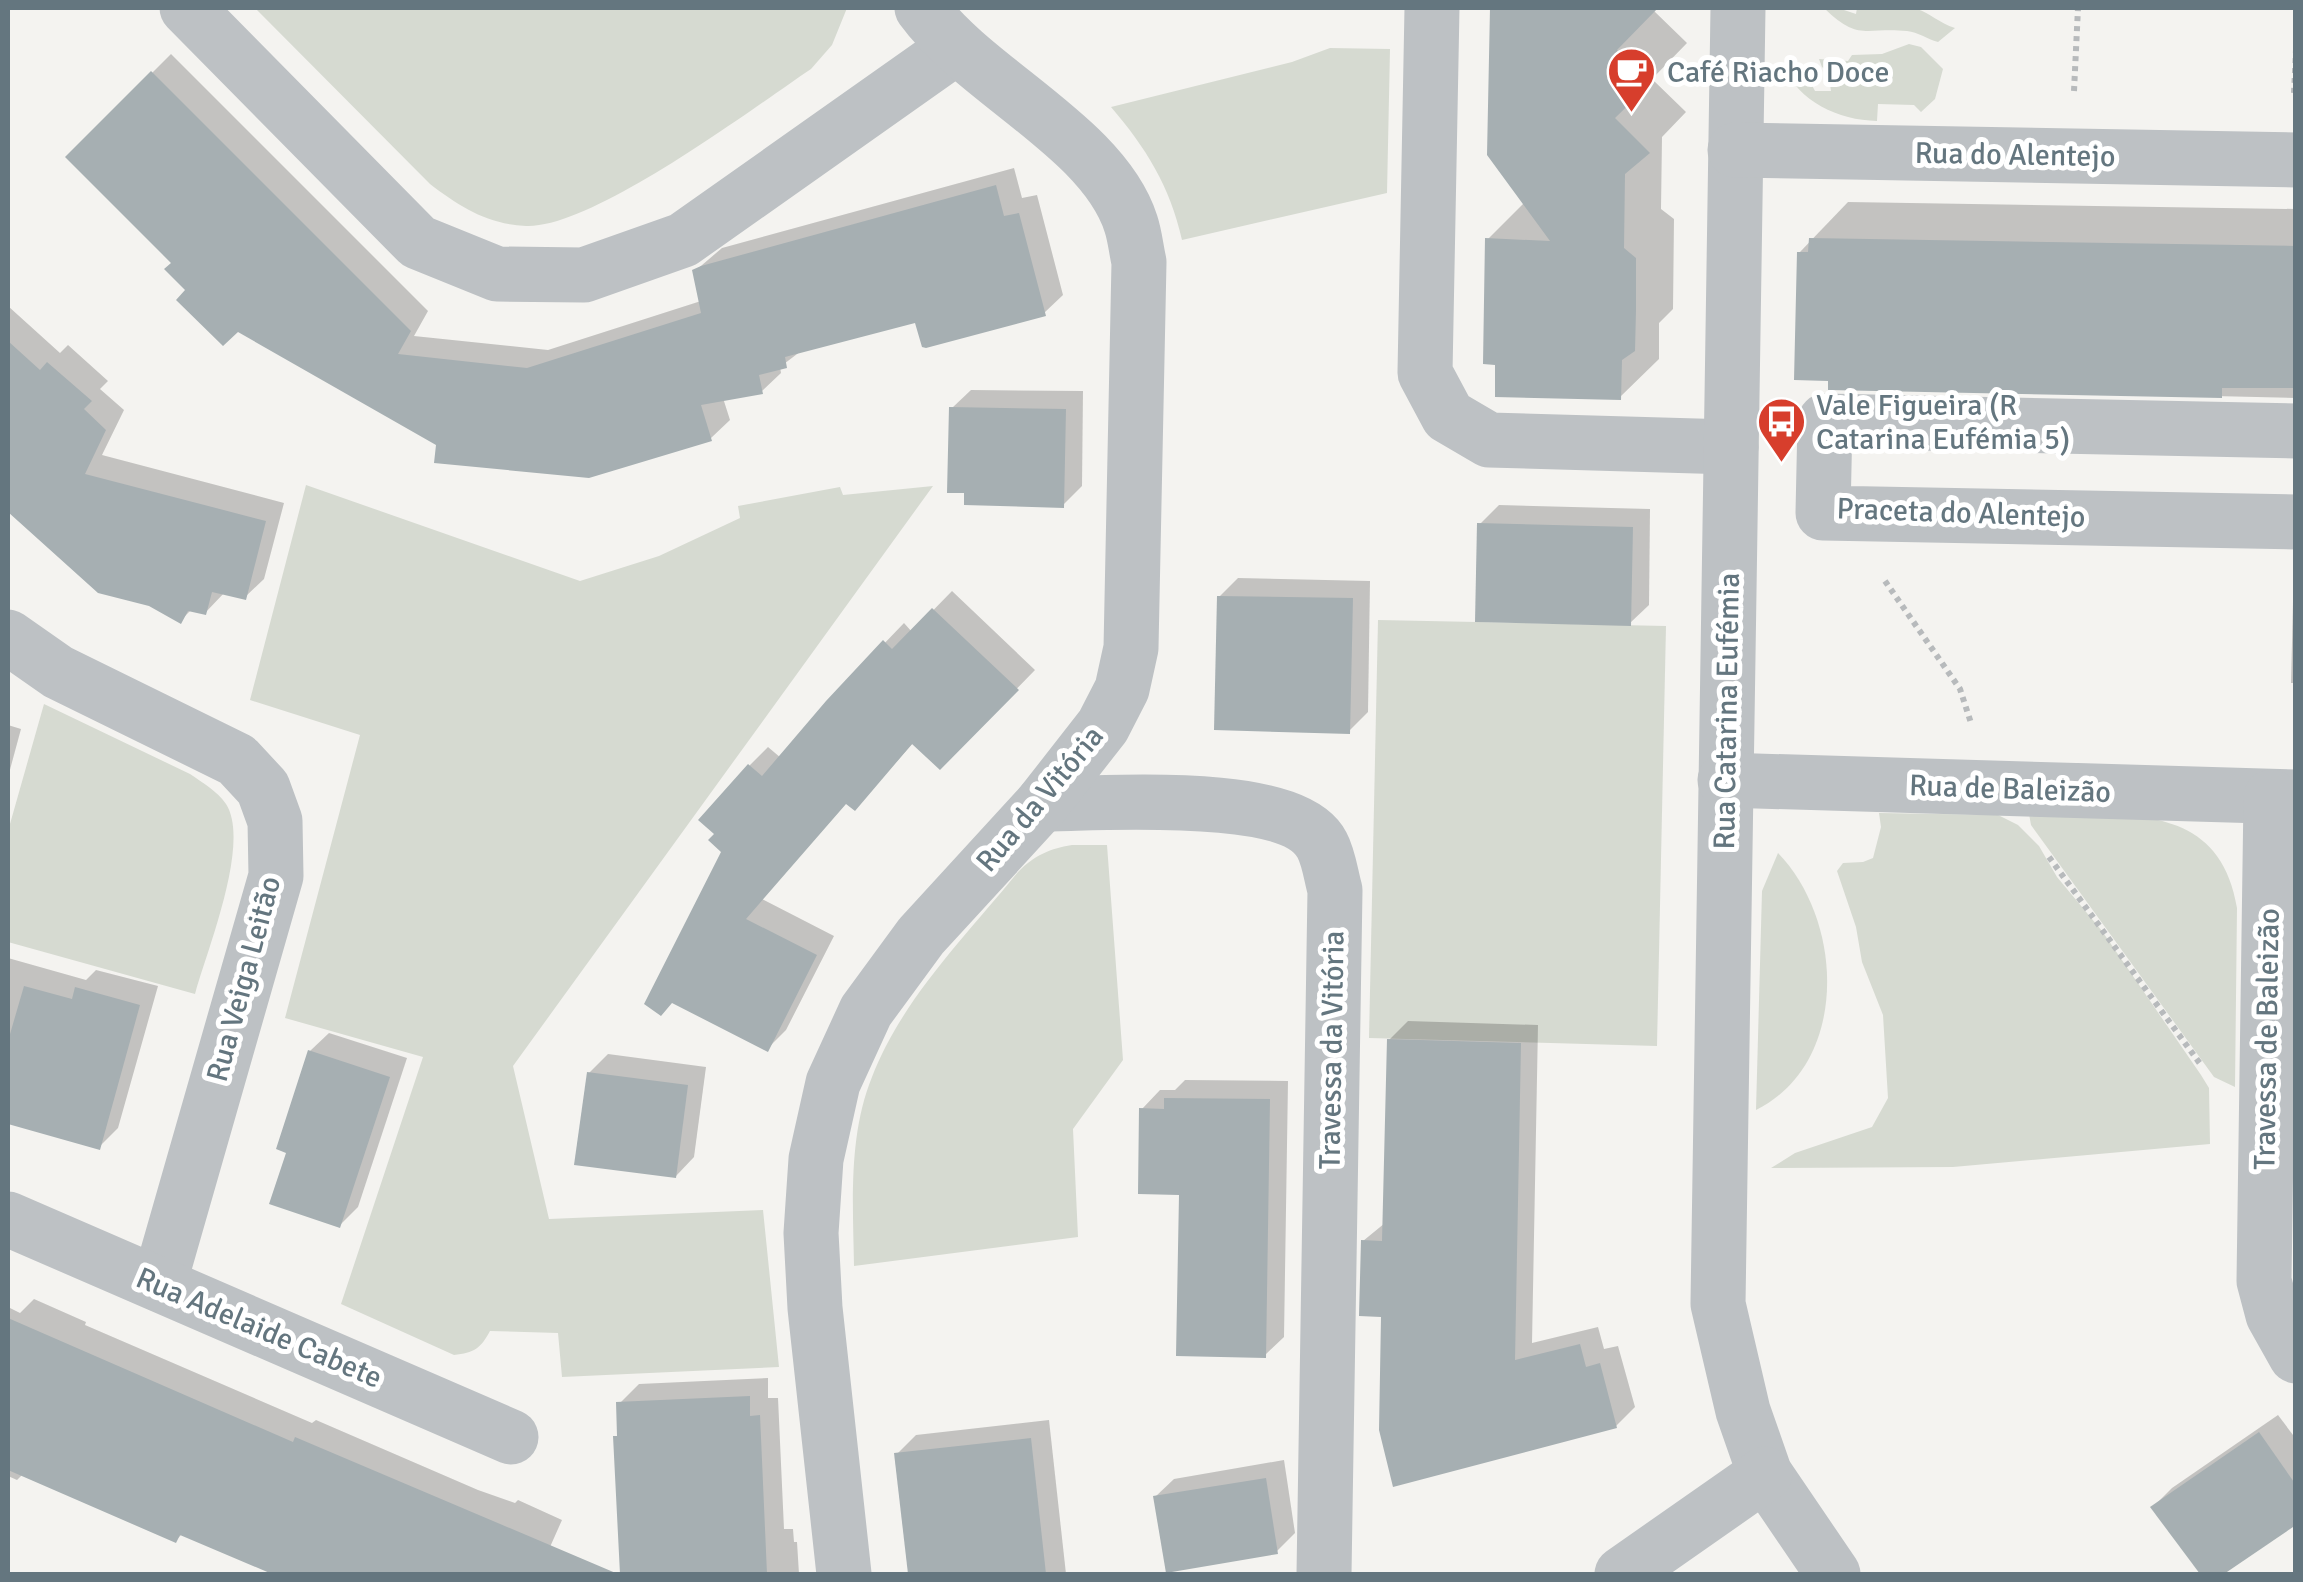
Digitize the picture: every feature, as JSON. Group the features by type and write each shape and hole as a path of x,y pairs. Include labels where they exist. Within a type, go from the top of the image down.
{"street":[{"path":"187,8 418,242 496,274 584,275 683,240 939,28"},
{"path":"1432,8 1425,373 1448,416 1490,440 1732,446"},
{"name":"Rua Catarina Eufémia","path":"1738,8 1718,1304 1744,1412 1766,1474 1832,1574"},
{"name":"Rua da Vitória","path":"844,1574 810,1233 816,1159 834,1083 866,1012 920,936 1042,804 1103,726 1122,689 1131,648 1139,262 1131,221 1088,158 939,28"},
{"name":"Rua do Alentejo","path":"1735,150 2296,160"},
{"name":"Praceta do Alentejo","path":"2296,431 1826,421 1823,513 2296,522"},
{"name":"Rua Veiga Leitão","path":"8,638 58,672 237,760 263,788 275,821 276,876 158,1284"},
{"name":"Rua de Baleizão","path":"1725,780 2283,797"},
{"name":"Travessa de Baleizão","path":"2283,797 2264,1281 2273,1315 2296,1356"},
{"name":"Travessa da Vitória","path":"1042,804 1230,804 1290,817 1322,843 1335,890 1325,1562"},
{"name":"Rua Adelaide Cabete","path":"8,1220 511,1437"},
{"path":"1622,1574 1766,1474"}],"path":[{"path":"2070,156 2078,8"}],"shaded area":[{"path":"1910,7 1955,28 1938,42 1907,31 1863,31 1846,25 1824,8 1856,14 1857,8"},
{"path":"255,8 847,8 832,45 811,69 713,137 590,208 555,222 526,226 475,213 430,184"},
{"path":"1909,44 1921,47 1943,69 1935,99 1921,112 1914,105 1878,104 1877,121 1834,113 1809,99 1783,65 1806,74 1815,91 1831,91 1829,78 1833,75 1822,67 1819,59 1848,61 1852,55 1882,54"},
{"path":"1330,48 1390,49 1387,193 1182,240 1171,202 1155,169 1111,107 1292,62"},
{"path":"306,485 580,581 659,556 740,518 738,506 840,487 843,495 933,486 513,1066 549,1219 763,1210 779,1367 562,1377 558,1333 490,1331 476,1349 454,1355 341,1304 423,1057 285,1018 360,735 250,700"},
{"path":"1378,620 1666,626 1657,1046 1369,1038"},
{"path":"44,704 190,774 226,804 232,822 230,870 195,994 8,942 8,831"},
{"path":"1879,813 1998,815 2018,825 2039,846 2057,877 2102,931 2209,1088 2210,1144 1953,1167 1771,1168 1795,1153 1872,1127 1888,1098 1883,1015 1862,962 1856,927 1837,871 1843,863 1873,858 1881,827"},
{"path":"2029,814 2096,814 2159,820 2186,830 2209,846 2226,872 2237,908 2235,1087 2214,1077 2031,825"},
{"path":"1072,845 1107,845 1123,1060 1073,1129 1078,1237 854,1266 855,1146 864,1100 885,1048 937,969 1018,872 1043,854"},
{"path":"1778,853 1800,882 1816,915 1825,952 1827,989 1822,1026 1808,1060 1787,1088 1756,1110 1762,891"}],"building":[{"path":"1490,8 1658,8 1617,50 1651,83 1615,118 1650,153 1625,174 1624,248 1636,258 1636,310 1635,351 1622,360 1621,400 1495,397 1495,365 1483,364 1485,238 1550,241 1487,155"},
{"path":"151,71 411,331 398,354 527,368 701,313 692,270 701,266 996,185 1004,216 1019,213 1046,316 926,348 922,347 915,323 785,357 787,368 759,375 763,394 701,405 712,441 589,478 434,463 436,445 238,332 223,346 176,300 185,290 164,269 171,263 65,157"},
{"path":"1809,238 2296,246 2296,388 2222,388 2222,398 1828,390 1828,381 1794,380 1797,252 1808,252"},
{"path":"8,341 40,370 47,362 92,401 84,409 106,430 85,474 266,521 246,600 212,592 206,615 188,611 181,624 149,606 98,593 8,512"},
{"path":"949,407 1066,409 1064,508 964,505 964,493 947,493"},
{"path":"1477,523 1633,527 1631,626 1475,622"},
{"path":"1217,596 1353,598 1350,734 1214,730"},
{"path":"932,608 1019,690 940,770 912,744 855,811 846,804 746,919 817,955 768,1052 672,1003 661,1016 644,1004 721,852 708,840 714,834 698,820 748,764 762,776 883,640 892,649"},
{"path":"24,986 72,999 75,987 140,1005 100,1150 8,1124 8,1041"},
{"path":"1387,1039 1521,1043 1515,1360 1580,1344 1586,1367 1600,1363 1617,1428 1393,1487 1379,1430 1381,1317 1359,1316 1361,1240 1382,1241"},
{"path":"308,1050 390,1077 340,1228 269,1204 286,1153 276,1149"},
{"path":"587,1072 688,1085 676,1178 574,1165"},
{"path":"1164,1098 1270,1099 1266,1358 1176,1356 1179,1195 1138,1194 1139,1108 1164,1109"},
{"path":"8,1318 293,1442 295,1437 618,1574 272,1574 180,1535 176,1543 8,1470"},
{"path":"750,1396 750,1416 760,1415 767,1574 620,1574 613,1436 617,1436 616,1402"},
{"path":"2259,1432 2296,1485 2296,1525 2224,1574 2200,1574 2150,1507"},
{"path":"1031,1438 1046,1574 908,1574 894,1453"},
{"path":"1266,1478 1278,1554 1166,1573 1153,1496"}],"place":[{"name":"Café Riacho Doce","path":"1632,114"},
{"name":"Vale Figueira (R Catarina Eufémia 5)","path":"1781,464"}]}
